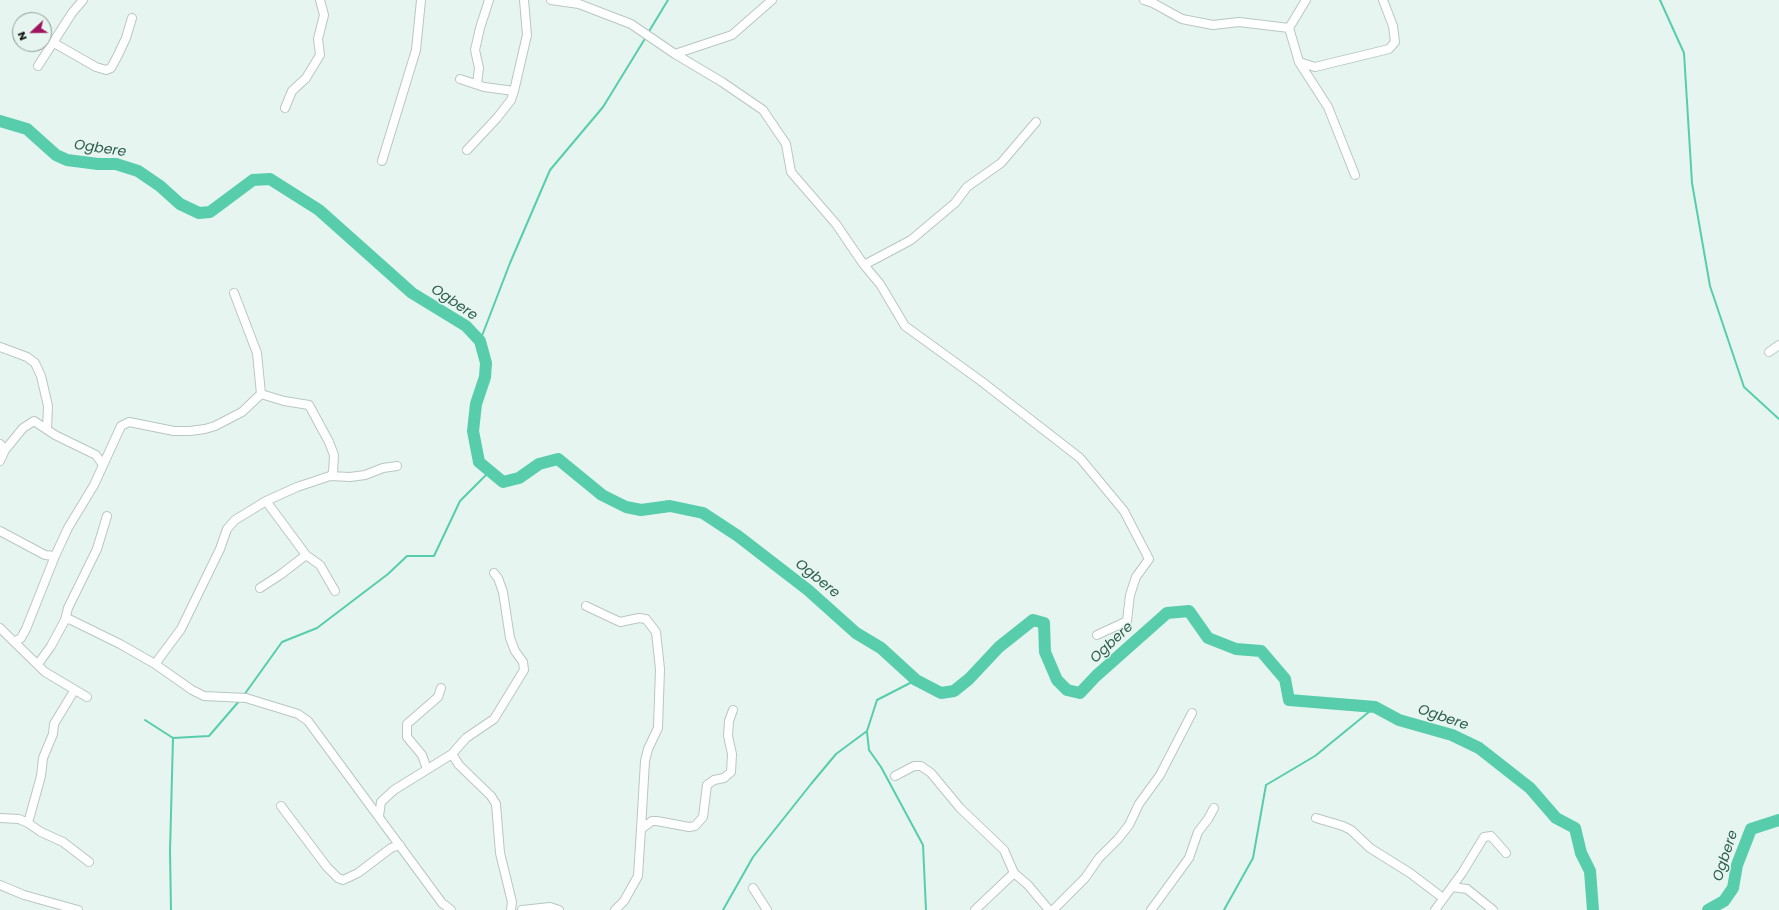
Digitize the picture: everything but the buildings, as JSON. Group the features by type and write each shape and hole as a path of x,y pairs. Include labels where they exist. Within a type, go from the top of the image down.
{"street":[{"path":"38,66 72,13 83,0"},
{"path":"285,108 292,91 306,78 320,55 318,39 324,15 320,0"},
{"path":"382,162 416,50 422,0"},
{"path":"477,84 479,68 475,50 489,0"},
{"path":"467,150 497,118 514,92 527,35 524,0"},
{"path":"551,0 579,4 631,24 763,110 786,144 791,172 836,224 864,265 880,284 905,326 987,386 1080,458 1124,511 1149,559 1136,577 1132,589 1127,621 1097,635"},
{"path":"675,54 732,35 772,0"},
{"path":"1144,0 1153,3 1182,19 1212,25 1239,22 1289,28"},
{"path":"1306,0 1289,28 1299,62 1328,107 1355,174"},
{"path":"1299,62 1315,67 1388,49 1395,42 1393,26 1383,0"},
{"path":"54,43 96,67 106,70 111,68 117,57 126,38 132,18"},
{"path":"460,79 498,90 514,92"},
{"path":"864,265 911,240 955,203 967,187 1001,163 1036,122"},
{"path":"234,293 256,353 261,394"},
{"path":"1769,352 1779,345"},
{"path":"0,347 27,357 35,364 41,376 48,406 48,429"},
{"path":"16,641 21,638 26,629 55,556 71,523 94,486 121,426 126,422 174,431 205,429 215,426 242,412 261,394"},
{"path":"261,394 309,405 322,427 334,455 334,473 330,476"},
{"path":"0,461 3,447 30,422 34,421 55,435 96,454 103,465"},
{"path":"155,664 181,629 220,549 227,529 235,520 266,501 297,487 330,476 350,477 365,475 383,468 397,466"},
{"path":"266,501 306,555 320,566 336,591"},
{"path":"38,664 51,646 65,620 68,608 97,549 107,516"},
{"path":"0,531 45,555 55,556"},
{"path":"260,588 306,555"},
{"path":"379,816 381,802 394,790 452,754 466,738 494,719 524,670 523,662 515,651 510,638 503,592 498,578 494,573"},
{"path":"586,606 620,622 639,618 646,619 656,632 660,669 658,728 648,749 645,761 638,876 624,901 615,910"},
{"path":"65,620 69,618 155,664 192,690 204,696 246,698 298,714 308,721 442,903 451,910"},
{"path":"0,628 16,641 45,672 74,691 87,697"},
{"path":"427,769 422,755 408,737 407,724 438,697 441,688"},
{"path":"28,823 42,776 43,758 53,734 54,724 74,691"},
{"path":"641,829 652,821 690,827 700,822 703,817 707,785 714,780 724,778 731,772 732,754 728,736 729,721 733,710"},
{"path":"1053,910 1085,878 1099,858 1118,840 1129,825 1138,804 1160,775 1192,713"},
{"path":"452,754 459,764 491,796 496,804 500,847 507,888 512,902 511,910"},
{"path":"896,776 914,766 921,766 931,773 960,808 1004,850 1014,873 1028,885 1049,910"},
{"path":"281,806 327,867 338,878 343,880 358,873 391,848 400,845"},
{"path":"1151,910 1189,858 1198,832 1214,808"},
{"path":"0,818 19,819 28,823 41,832 63,842 89,862"},
{"path":"1316,818 1350,830 1370,848 1410,873 1443,898"},
{"path":"1435,910 1462,873 1484,837 1491,836 1506,853"},
{"path":"975,910 1014,873"},
{"path":"0,885 24,895 78,910"},
{"path":"1452,887 1467,889 1493,910"},
{"path":"753,888 767,910"},
{"path":"522,910 550,907 559,910"}],"waterway":[{"path":"648,33 668,0"},
{"path":"1660,0 1684,53 1692,183 1710,286 1744,387 1779,419"},
{"path":"480,341 510,263 550,170 603,107 646,37"},
{"name":"Ogbere","path":"0,121 27,129 56,155 67,160 98,164 116,164 138,171 160,186 180,204 199,213 210,212 253,180 270,179 319,210 412,293 466,326 480,341 486,363 485,377 476,404 473,431 479,462 503,482 519,478 539,464 558,459 602,495 626,507 641,510 670,506 703,513 738,536 808,590 856,633 881,648 916,680 941,693 954,691 969,679 999,647 1033,620 1044,623 1045,652 1057,680 1067,690 1080,693 1096,676 1167,613 1189,611 1208,638 1236,649 1261,651 1285,679 1289,700 1375,707 1399,720 1452,735 1479,748 1530,788 1556,818 1575,828 1581,853 1590,871 1593,910"},
{"path":"244,695 282,642 317,628 388,574 407,556 434,556 460,501 490,471"},
{"path":"723,910 753,857 811,784 836,754 867,731 877,700 916,680"},
{"path":"145,720 173,738 209,736 240,700"},
{"path":"1224,910 1253,858 1266,785 1315,756 1375,707"},
{"path":"867,732 869,750 881,767 923,845 926,910"},
{"path":"171,910 170,851 173,738"},
{"name":"Ogbere","path":"1708,910 1724,901 1733,888 1737,865 1751,829 1779,820"}]}
